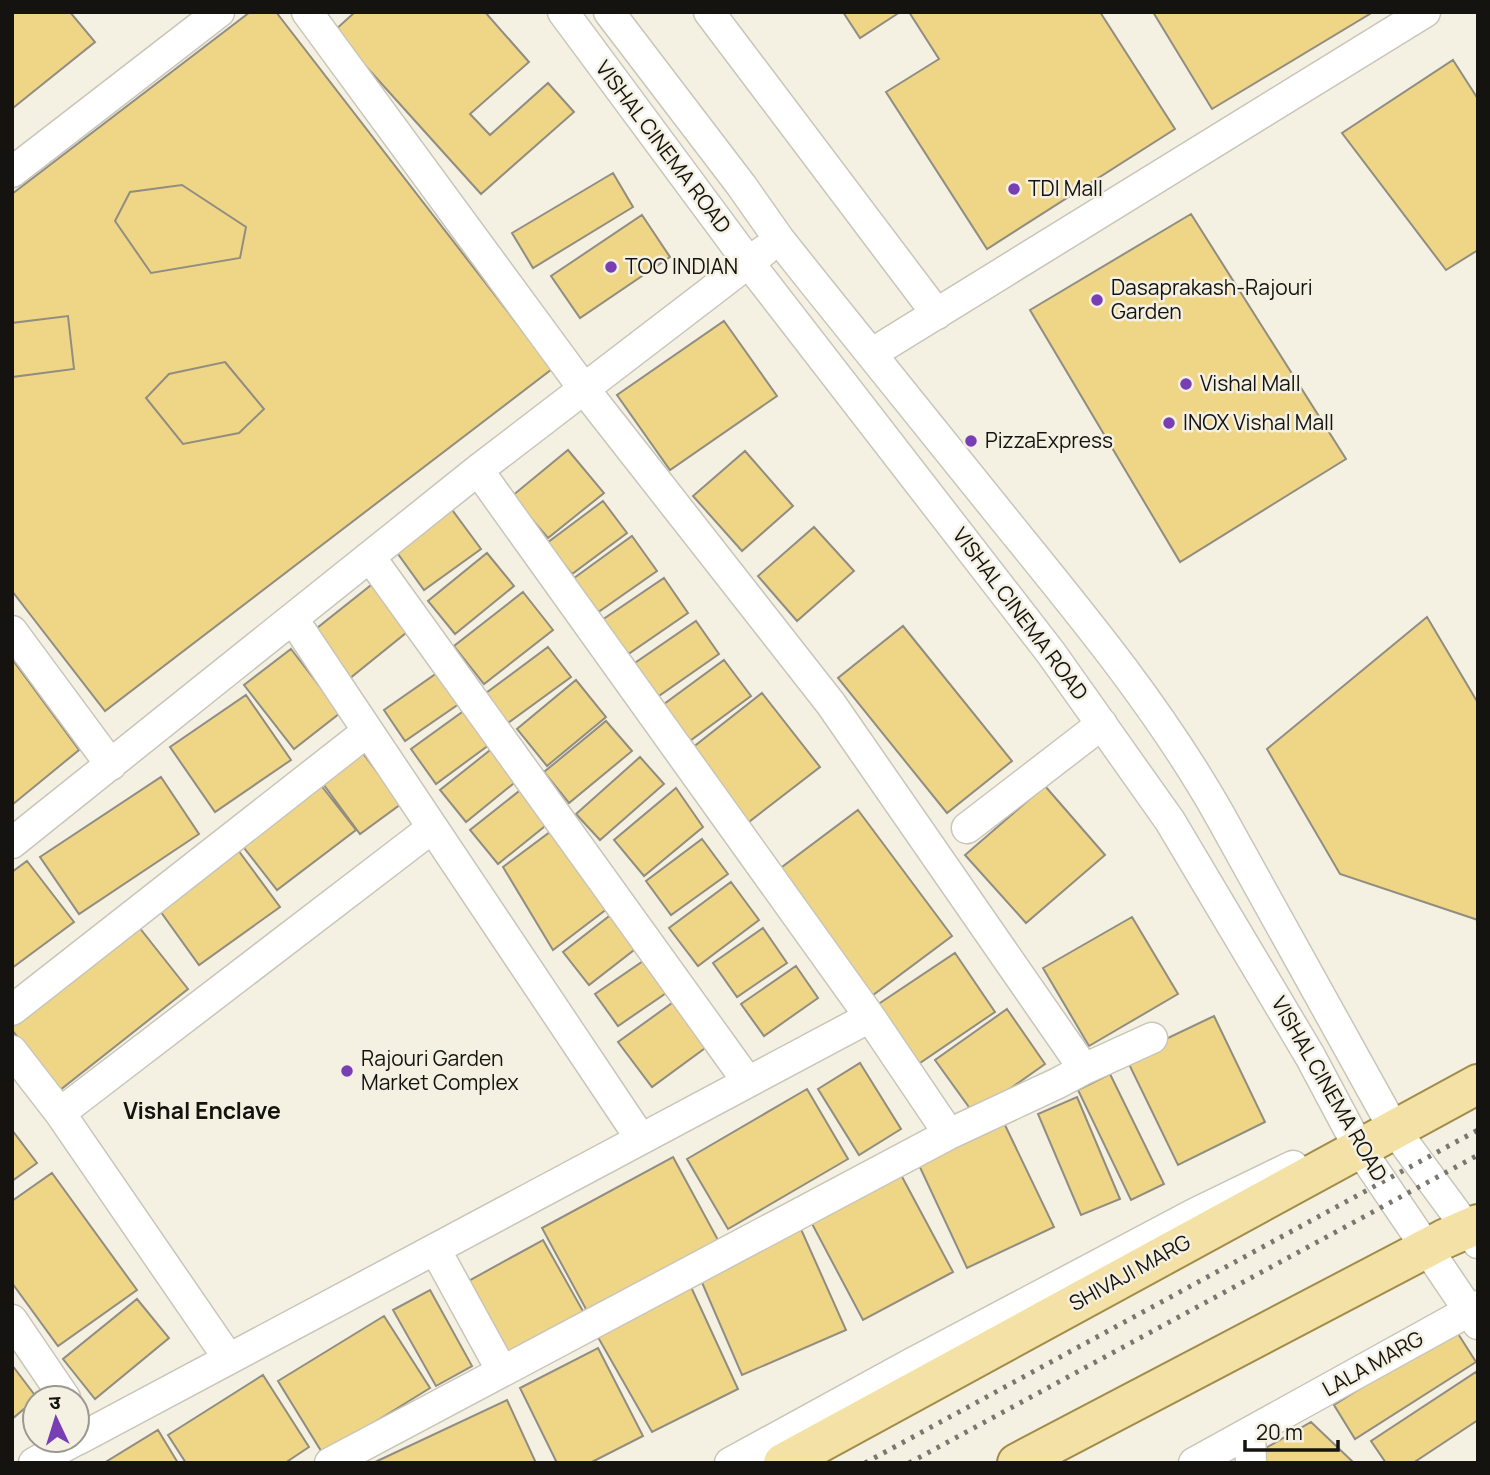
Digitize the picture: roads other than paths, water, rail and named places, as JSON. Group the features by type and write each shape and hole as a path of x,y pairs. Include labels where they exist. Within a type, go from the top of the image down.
{"main road":[{"name":"SHIVAJI MARG","path":"783,1463 1478,1084"},
{"path":"1017,1463 1444,1239 1474,1232"}],"street":[{"path":"12,172 219,12"},
{"path":"307,12 584,389 831,704 1084,1069"},
{"name":"VISHAL CINEMA ROAD","path":"563,12 749,263 1051,653 1170,821 1310,1056 1359,1148 1475,1313"},
{"name":"VISHAL CINEMA ROAD","path":"610,12 779,239 1091,626 1189,761 1394,1129 1474,1232"},
{"path":"709,12 937,314"},
{"path":"871,354 1425,12"},
{"path":"12,843 478,470 779,239"},
{"path":"478,470 870,1017 949,1134"},
{"path":"370,557 748,1082"},
{"path":"292,619 641,1139"},
{"path":"1051,653 1091,626"},
{"path":"12,631 111,765"},
{"path":"967,828 1102,724"},
{"path":"12,1010 368,731"},
{"path":"60,1113 432,828"},
{"path":"91,1427 229,1359 870,1017"},
{"path":"330,1463 949,1134 1152,1038"},
{"path":"12,1051 60,1113 229,1359"},
{"path":"730,1463 909,1364 1260,1181 1308,1160 1359,1148"},
{"path":"435,1248 502,1371"},
{"name":"LALA MARG","path":"1194,1463 1475,1313"},
{"path":"12,1320 55,1384"},
{"path":"1250,1432 1251,1463"}],"railway":[{"path":"865,1463 1478,1130"},
{"path":"909,1463 1478,1155"}],"place":[{"name":"TDI Mall","path":"1014,189"},
{"name":"TOO INDIAN","path":"611,267"},
{"name":"Dasaprakash-Rajouri Garden","path":"1097,300"},
{"name":"Vishal Mall","path":"1186,384"},
{"name":"INOX Vishal Mall","path":"1169,423"},
{"name":"PizzaExpress","path":"971,441"},
{"name":"Rajouri Garden Market Complex","path":"347,1071"}],"district":[{"name":"Vishal Enclave","path":"202,1111"}]}
